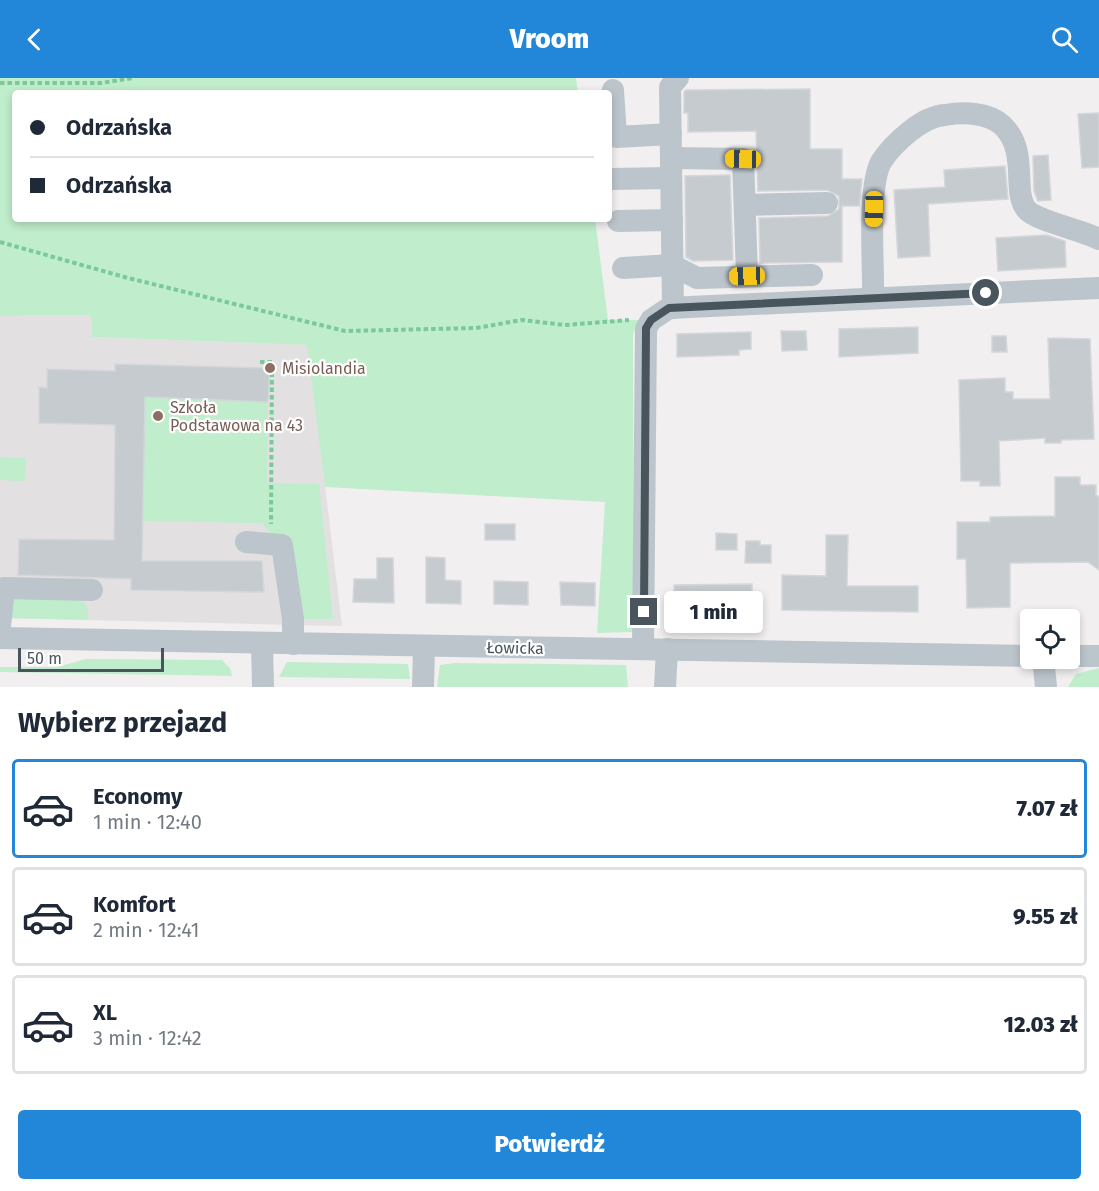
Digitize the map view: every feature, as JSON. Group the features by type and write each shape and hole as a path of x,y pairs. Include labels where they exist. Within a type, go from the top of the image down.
{"street":[{"path":"673,308 670,87 678,78"},
{"path":"613,90 616,137 671,134"},
{"path":"873,298 874,187 881,163 898,141 918,124 935,116 961,113 987,117 1001,124 1012,138 1018,155 1022,197 1027,210 1040,219 1083,230 1099,238"},
{"path":"612,179 671,168 743,159 747,276"},
{"path":"745,205 827,203"},
{"path":"618,221 672,220"},
{"path":"623,268 672,265 698,278 812,275"},
{"path":"643,649 646,328 651,320 673,308 1099,288"},
{"path":"246,542 282,545 293,619 293,644"},
{"path":"0,626 4,588 92,590"},
{"name":"Łowicka","path":"0,639 1020,656"},
{"path":"262,644 263,687"},
{"path":"423,687 424,646"},
{"path":"666,687 667,649"},
{"path":"1080,656 1099,656"},
{"path":"1044,669 1046,687"}],"path":[{"path":"0,83 101,83 133,78"},
{"path":"0,242 128,278 345,331 476,328 522,320 565,324 651,320"},
{"path":"260,362 272,362 271,535"}],"shaded area":[{"name":"Szkoła Podstawowa na 43","path":"91,315 92,337 308,345 342,626 0,618 0,316"}],"green space":[{"path":"0,78 576,78 578,90 12,90 12,222 595,222 608,320 639,320 633,335 634,632 597,633 605,502 325,487 307,345 92,337 91,315 0,316"},
{"path":"145,397 268,402 267,483 319,484 333,619 298,619 276,540 262,523 143,521"},
{"path":"0,457 26,458 25,481 0,480"},
{"path":"15,597 80,598 87,607 89,620 6,618"},
{"path":"86,659 222,660 230,668 232,676 0,672 0,667 57,667"},
{"path":"287,662 408,664 410,679 279,677"},
{"path":"455,663 626,665 628,687 437,687 440,665"},
{"path":"1099,668 1099,687 1068,687 1076,674"}],"building":[{"path":"810,89 810,149 842,149 842,179 862,179 859,206 842,206 842,262 760,263 759,218 828,216 839,209 839,196 827,190 758,191 756,131 688,132 688,113 684,113 684,92 686,90"},
{"path":"1099,113 1099,167 1082,168 1078,114"},
{"path":"1048,155 1051,200 1038,201 1034,191 1033,156"},
{"path":"1005,166 1008,199 928,204 930,256 898,258 894,190 945,187 944,170"},
{"path":"730,175 733,260 693,261 686,257 685,176"},
{"path":"1046,235 1065,241 1066,267 998,271 996,238"},
{"path":"918,327 918,353 839,357 839,329"},
{"path":"781,331 806,331 807,350 782,351"},
{"path":"751,332 751,349 739,350 739,355 677,357 677,334"},
{"path":"992,336 1006,336 1007,352 992,352"},
{"path":"1048,338 1090,339 1094,439 1061,440 1061,443 1045,443 1045,438 999,441 1000,486 980,486 980,481 961,481 959,380 1005,378 1005,392 1013,392 1013,399 1050,399"},
{"path":"115,364 270,368 268,402 145,397 142,561 262,561 264,592 131,590 131,579 18,575 19,539 114,540 115,425 39,423 39,387 47,388 47,369 115,371"},
{"path":"1055,477 1080,477 1080,485 1096,485 1096,496 1099,496 1099,570 1088,562 1010,563 1010,607 967,608 966,559 957,559 957,522 990,522 990,517 1055,516"},
{"path":"485,524 515,524 515,540 485,540"},
{"path":"716,533 737,534 737,550 716,550"},
{"path":"826,535 848,535 847,586 918,586 918,612 782,610 782,575 826,576"},
{"path":"746,541 760,541 760,545 771,545 771,563 745,563"},
{"path":"426,557 445,558 445,580 461,581 461,604 426,603"},
{"path":"377,558 393,558 394,603 353,602 354,579 377,579"},
{"path":"494,581 528,582 528,605 494,604"},
{"path":"560,582 595,583 595,606 561,605"},
{"path":"752,584 752,609 674,609 674,585"}],"place":[{"name":"Misiolandia","path":"270,368"},
{"name":"Szkoła Podstawowa na 43","path":"158,416"}],"route":[{"path":"644,612 646,328 651,320 669,308 986,293"}]}
